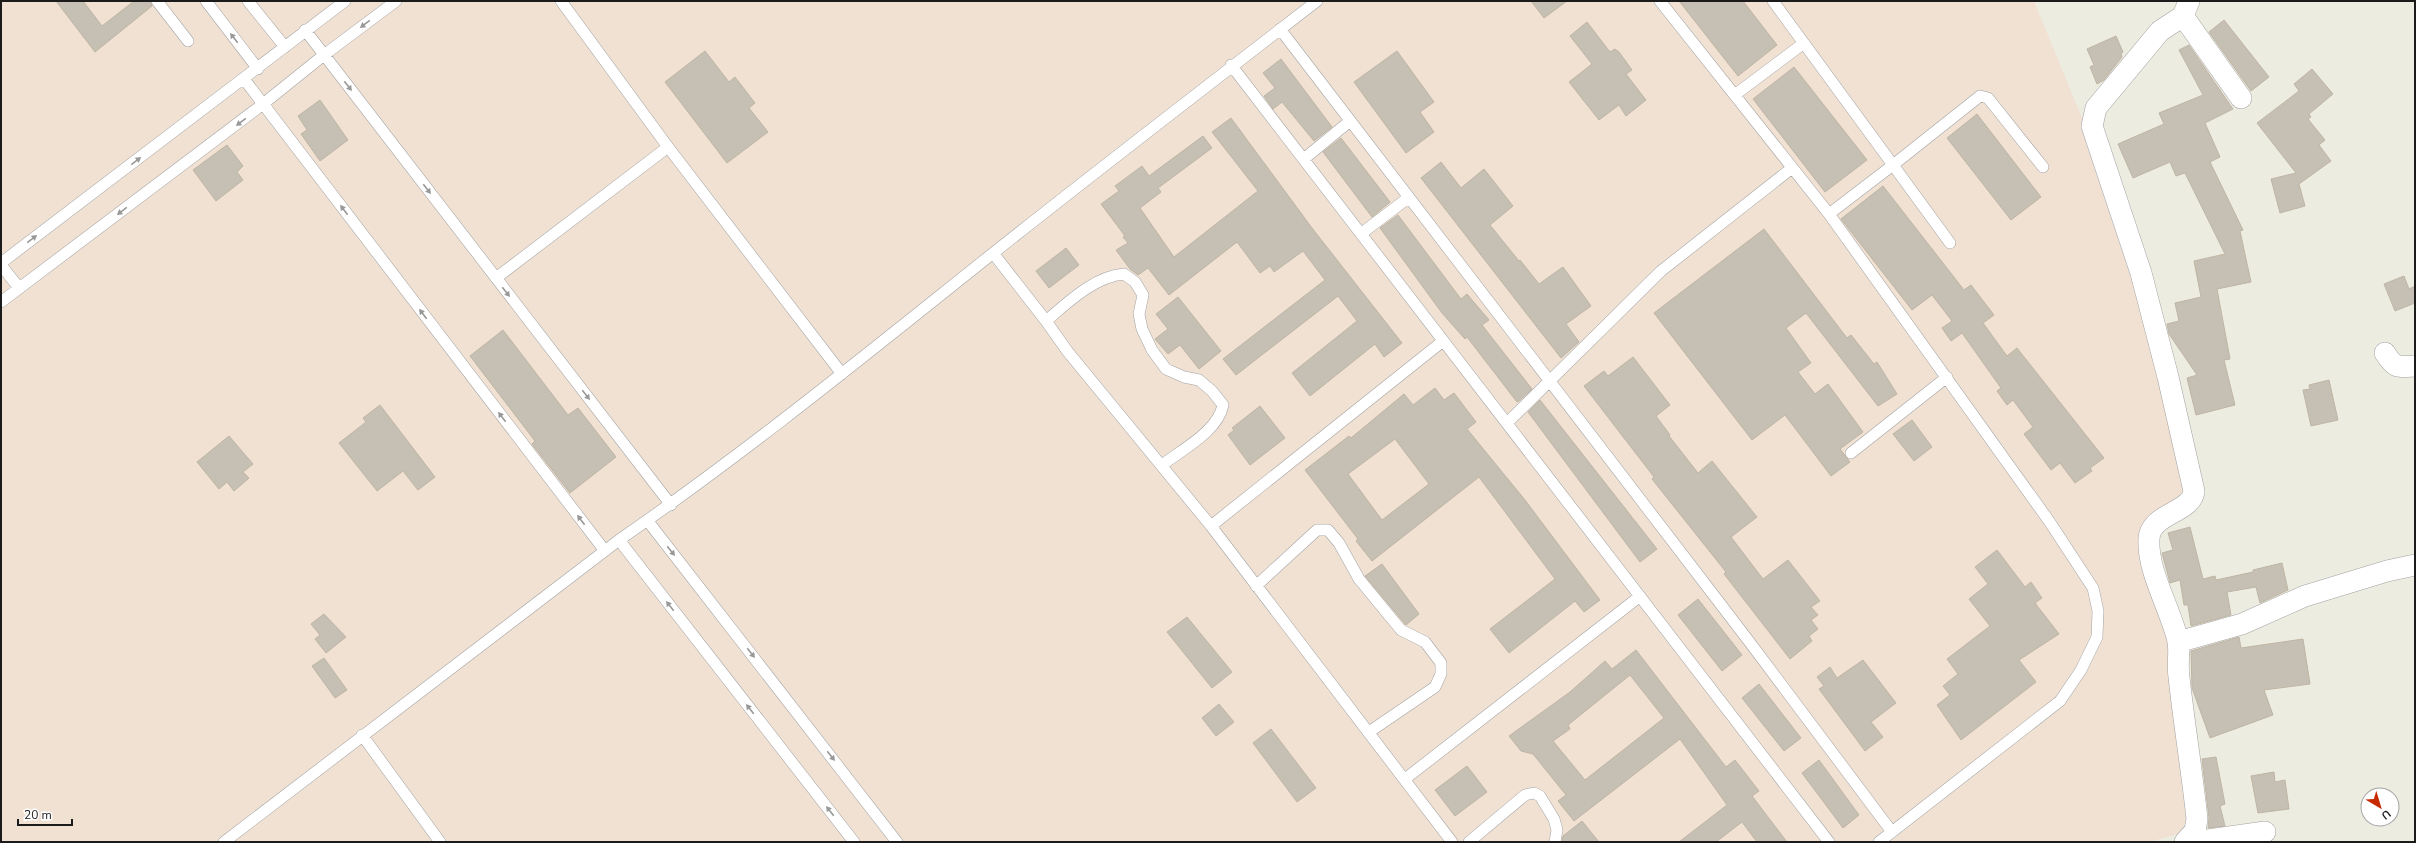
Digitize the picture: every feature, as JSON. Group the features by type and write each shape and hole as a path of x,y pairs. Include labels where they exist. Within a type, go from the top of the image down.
{"street":[{"path":"2185,842 2195,831 2197,824 2191,756 2178,676 2178,642 2157,579 2148,540 2153,526 2186,504 2192,498 2194,491 2168,377 2141,273 2092,126 2096,108 2140,53 2160,31 2186,8 2241,98"},
{"path":"2385,353 2392,364 2398,367 2415,366"},
{"path":"2178,642 2242,624 2305,596 2387,571 2415,565"},
{"path":"2194,842 2265,832"}],"lane":[{"path":"157,1 188,41"},
{"path":"206,1 258,69"},
{"path":"248,1 285,47"},
{"path":"19,288 1,264 258,69 305,30 345,1"},
{"path":"1,302 264,104 324,55 396,1"},
{"path":"560,1 668,147 842,374"},
{"path":"224,842 619,540 671,505 842,374 1231,65 1317,1"},
{"path":"1660,1 1736,94 1829,214 2049,521 2093,588 2098,611 2097,637 2081,670 2060,701 1879,842"},
{"path":"1773,1 1950,243"},
{"path":"1280,29 1892,832"},
{"path":"305,30 671,505"},
{"path":"1736,94 1804,43"},
{"path":"1231,65 1305,158 1639,597 1829,842"},
{"path":"244,79 605,551"},
{"path":"1829,214 1980,96 1988,98 2043,167"},
{"path":"1305,158 1350,121"},
{"path":"496,278 668,147"},
{"path":"1507,423 1661,271 1792,168"},
{"path":"1362,233 1408,198"},
{"path":"993,253 1068,352 1211,526 1452,842"},
{"path":"1046,321 1074,297 1112,275 1124,274 1135,282 1142,296 1139,314 1142,329 1152,350 1166,369 1184,377 1199,380 1212,391 1223,405 1221,416 1207,431 1162,465"},
{"path":"1211,526 1443,341"},
{"path":"1851,453 1946,377"},
{"path":"648,520 891,840"},
{"path":"1256,586 1317,530 1328,530 1339,543 1359,579 1401,630 1425,642 1435,654 1441,663 1441,674 1435,687 1369,732"},
{"path":"619,540 854,842"},
{"path":"1405,779 1639,597"},
{"path":"362,735 440,842"},
{"path":"1469,842 1525,795 1534,793 1540,796 1554,819 1557,830 1555,842"}],"shaded area":[{"path":"1,1 2034,1 2116,201 2193,494 2143,528 2179,695 2193,830 2149,842 1,842"}],"building":[{"path":"56,1 83,1 102,26 134,1 150,1 152,6 95,52"},
{"path":"1531,1 1567,1 1544,18"},
{"path":"1679,1 1743,1 1777,45 1738,76"},
{"path":"2224,20 2269,77 2251,91 2209,32"},
{"path":"1587,22 1610,52 1615,49 1619,52 1632,70 1626,74 1646,100 1626,116 1619,105 1599,120 1569,82 1592,64 1570,36"},
{"path":"2116,36 2123,52 2121,54 2122,57 2104,80 2097,84 2090,67 2094,65 2087,49"},
{"path":"2189,45 2233,109 2205,123 2220,157 2210,162 2243,230 2240,231 2251,282 2217,289 2230,359 2224,360 2235,405 2196,415 2187,378 2197,375 2169,334 2167,324 2179,321 2175,303 2201,297 2194,261 2225,254 2185,173 2176,176 2170,162 2133,178 2118,144 2164,124 2159,113 2203,95 2179,50"},
{"path":"705,51 729,82 735,77 755,103 749,108 768,132 727,163 665,82"},
{"path":"1397,51 1434,102 1420,112 1434,132 1406,153 1354,82"},
{"path":"1281,59 1332,127 1314,141 1282,102 1273,109 1264,96 1275,88 1263,73"},
{"path":"1794,67 1867,160 1825,192 1753,99"},
{"path":"2312,69 2333,94 2309,114 2311,117 2308,119 2325,140 2319,145 2331,161 2299,184 2305,206 2280,213 2271,179 2296,173 2257,123 2299,91 2294,84"},
{"path":"320,100 348,140 320,161 301,134 307,130 298,116"},
{"path":"1977,114 2041,197 2011,220 1947,138"},
{"path":"1231,118 1312,228 1402,343 1384,357 1375,344 1310,396 1292,373 1357,321 1338,296 1236,375 1223,359 1325,280 1303,251 1274,272 1270,266 1260,273 1237,242 1169,295 1148,268 1138,275 1130,269 1116,250 1128,243 1123,237 1125,236 1101,204 1119,191 1115,186 1142,166 1149,176 1203,136 1212,148 1158,188 1161,192 1140,208 1174,257 1258,191 1212,132"},
{"path":"1341,138 1390,202 1372,217 1323,152"},
{"path":"227,145 243,166 237,172 243,180 216,201 193,170"},
{"path":"1441,162 1461,188 1484,169 1513,206 1490,225 1539,284 1563,267 1591,306 1566,324 1579,342 1561,358 1421,178"},
{"path":"1883,186 1964,290 1971,285 1994,315 1983,323 2007,356 2017,348 2104,458 2090,468 2092,471 2075,483 2060,463 2051,470 2024,434 2033,427 2013,400 2007,405 1997,391 2001,388 1962,333 1951,341 1942,328 1952,321 1932,295 1912,310 1841,219"},
{"path":"1398,215 1461,299 1467,294 1489,320 1482,325 1532,389 1519,401 1517,402 1467,337 1465,339 1442,313 1380,228"},
{"path":"1764,229 1847,338 1851,335 1874,364 1877,362 1897,394 1878,406 1806,313 1786,328 1811,363 1798,372 1815,394 1828,384 1863,432 1840,449 1850,462 1831,476 1785,415 1752,440 1654,313"},
{"path":"1066,248 1079,265 1049,288 1036,271"},
{"path":"2404,276 2409,289 2415,286 2415,303 2395,311 2384,284"},
{"path":"1178,297 1221,351 1199,369 1180,345 1168,354 1155,339 1168,329 1156,314"},
{"path":"503,330 568,415 578,408 616,457 570,493 532,444 535,441 470,356"},
{"path":"1633,357 1670,405 1656,416 1670,435 1669,436 1698,473 1712,461 1757,517 1731,537 1763,579 1788,560 1820,601 1811,607 1818,615 1811,620 1818,629 1809,636 1812,641 1790,659 1724,574 1726,572 1652,479 1654,477 1584,386 1604,371 1608,376"},
{"path":"2329,380 2338,420 2311,426 2303,390 2310,389 2309,385"},
{"path":"1435,388 1444,400 1454,393 1476,422 1467,429 1525,500 1600,600 1584,612 1575,601 1509,653 1490,629 1555,579 1479,477 1372,561 1356,541 1358,539 1305,470 1349,436 1351,438 1404,394 1413,405","holes":["1395,439 1429,484 1382,520 1348,474"]},
{"path":"1540,400 1657,549 1640,562 1528,412"},
{"path":"380,405 435,477 418,490 403,471 377,491 339,443 366,422 363,418"},
{"path":"1260,406 1285,438 1250,465 1228,435 1234,430 1232,428"},
{"path":"1912,420 1932,447 1914,461 1893,434"},
{"path":"229,436 253,464 243,472 249,478 234,491 227,482 219,489 197,462"},
{"path":"2190,527 2203,579 2215,576 2216,580 2253,572 2253,570 2282,563 2288,590 2260,603 2256,587 2227,592 2231,615 2191,626 2188,605 2184,605 2180,580 2170,583 2162,553 2173,550 2168,533"},
{"path":"1997,550 2025,587 2031,582 2042,598 2035,603 2059,634 2019,660 2036,682 1961,740 1937,705 1950,695 1943,686 1958,674 1947,659 1990,626 1969,599 1988,584 1975,567"},
{"path":"1382,564 1419,614 1406,625 1365,576"},
{"path":"1698,599 1742,655 1722,671 1678,615"},
{"path":"324,614 346,637 326,653 315,639 320,635 311,624"},
{"path":"1187,617 1232,672 1212,688 1167,632"},
{"path":"2239,637 2241,648 2303,639 2310,684 2264,690 2273,715 2210,738 2192,688 2191,651"},
{"path":"1636,650 1726,767 1735,760 1759,791 1752,796 1787,842 1757,842 1742,822 1716,842 1679,842 1727,805 1680,739 1574,821 1558,801 1566,795 1533,754 1521,751 1509,736 1570,692 1605,661 1612,669","holes":["1630,675 1664,718 1585,780 1553,741 1570,729 1568,725"]},
{"path":"324,658 347,690 335,698 312,666"},
{"path":"1863,660 1896,703 1871,722 1883,737 1865,751 1819,689 1824,686 1817,677 1830,667 1837,678"},
{"path":"1759,684 1801,738 1784,751 1742,698"},
{"path":"1219,704 1234,722 1216,736 1202,718"},
{"path":"1271,729 1316,788 1297,802 1253,743"},
{"path":"2216,757 2225,804 2220,806 2225,826 2208,828 2209,818 2202,759"},
{"path":"1819,760 1859,815 1843,828 1802,773"},
{"path":"1467,766 1487,792 1455,816 1435,790"},
{"path":"2274,772 2275,782 2285,780 2289,809 2258,813 2251,776"},
{"path":"1582,821 1599,842 1562,842 1563,836"}]}
